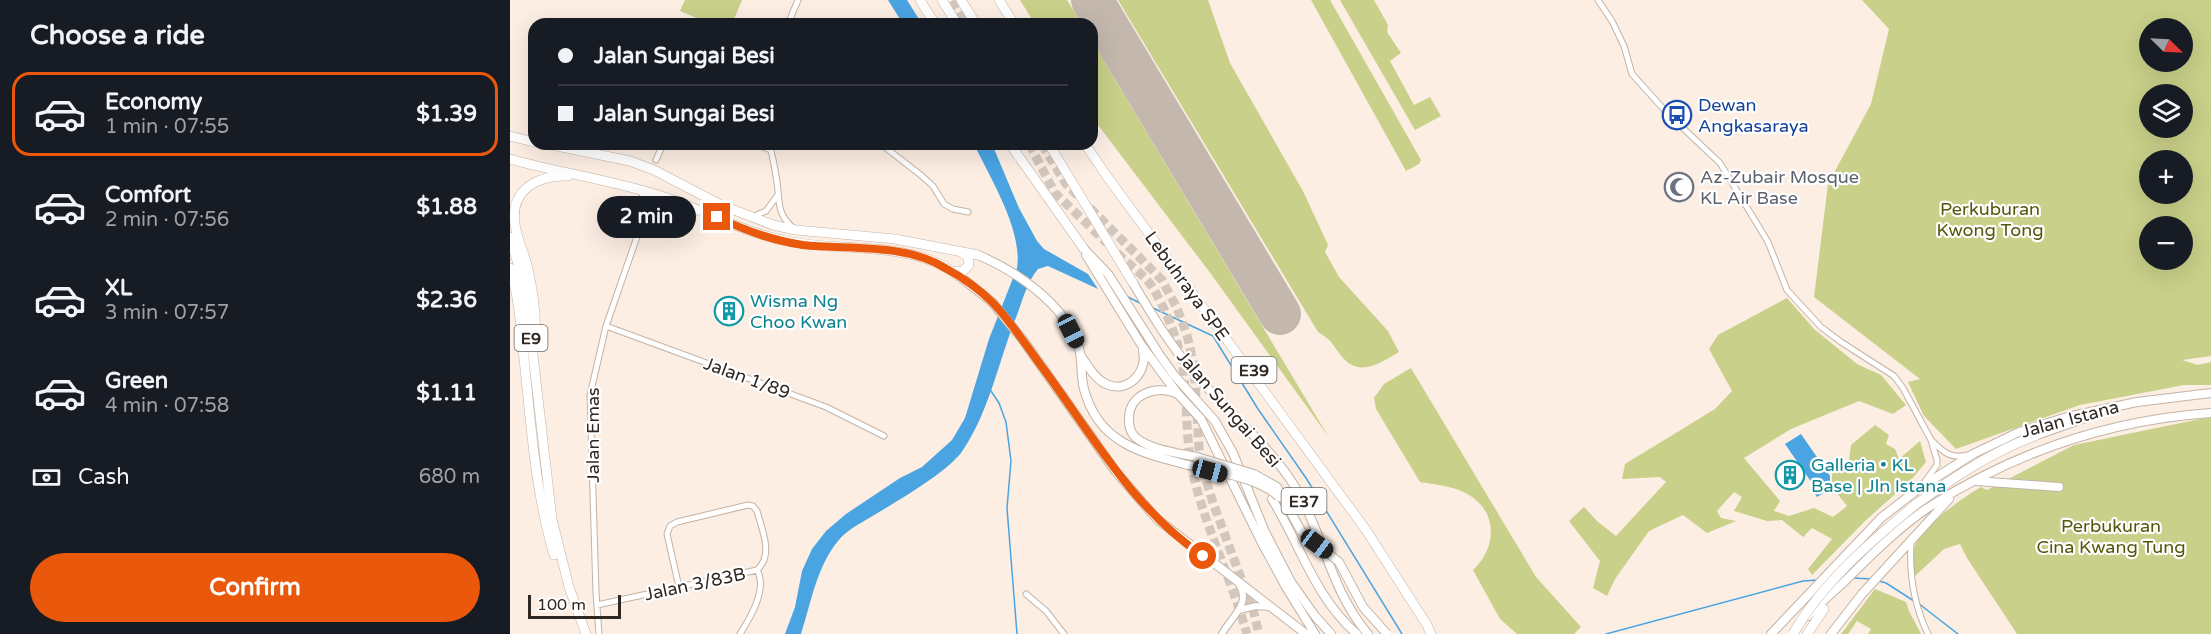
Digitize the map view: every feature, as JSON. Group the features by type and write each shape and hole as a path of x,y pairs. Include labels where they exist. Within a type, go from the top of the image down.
{"highway":[{"path":"920,0 931,18"},
{"path":"942,0 953,18"},
{"path":"961,0 972,18"},
{"path":"994,0 1005,18"},
{"path":"999,0 1010,18"},
{"path":"510,134 528,140"},
{"path":"595,150 654,170 750,217 773,225 796,230 896,238 978,255"},
{"path":"1014,150 1084,249"},
{"name":"E37","path":"1053,150 1133,283"},
{"name":"Lebuhraya SPE","path":"1090,150 1366,530 1431,634"},
{"name":"Lebuhraya SPE","path":"1095,150 1369,527 1437,634"},
{"path":"510,159 640,189 782,241 910,254 938,263 963,279"},
{"path":"533,368 536,326 532,286 525,255 515,227 514,214 517,204 528,186 539,179 551,176 592,178"},
{"name":"E9","path":"510,237 526,301 552,519 569,587 586,634"},
{"path":"950,270 963,271 969,265 968,257 958,250"},
{"name":"E9","path":"510,268 518,305 542,503 553,551 580,634"},
{"path":"1792,634 1802,618 1855,558 1915,505 1979,462 2016,442 2037,435"},
{"path":"1807,634 1824,609"}],"main road":[{"path":"1084,249 1091,265 1142,346 1177,393 1201,419 1262,543 1315,634"},
{"path":"1084,249 1108,274 1174,375 1215,421 1233,453 1265,532 1291,582 1331,634"},
{"path":"978,255 1005,268 1042,296 1071,331 1081,355 1104,384 1116,387 1132,382 1140,374 1145,358 1142,346"},
{"path":"963,279 992,302 1023,340 1140,502 1167,528 1306,634"},
{"name":"Jalan Sungai Besi","path":"1133,283 1159,325 1199,379 1264,447 1289,477 1305,502 1339,590 1352,615 1368,634"},
{"path":"1081,355 1082,380 1088,399 1099,421 1110,434 1142,452 1253,482 1270,490 1285,504"},
{"path":"1177,393 1169,390 1156,390 1137,398 1132,403 1129,416 1130,430 1134,435 1150,445 1254,474 1277,488 1302,531 1339,562 1370,616 1387,634"},
{"name":"Jalan Istana","path":"1772,634 1882,517 1921,487 1973,454 2019,432 2042,424 2137,402 2187,394 2211,393"},
{"path":"2037,435 2137,402"},
{"name":"Jalan Istana","path":"1842,583 1902,527 1930,507 2013,460 2041,449 2148,419 2211,413"},
{"path":"1231,477 1260,489 1272,499 1319,587 1336,612 1357,634"},
{"path":"1975,482 2059,487"},
{"path":"1831,634 1882,571 1953,494"},
{"path":"1792,634 1842,583"},
{"path":"1824,609 1842,583"}],"street":[{"path":"790,18 798,0"},
{"path":"1598,0 1612,21 1624,46 1632,74 1668,114 1720,163 1768,242 1787,290 1821,327 1894,376 1931,440 1941,450 1952,457 1973,454"},
{"path":"656,160 660,150"},
{"path":"771,150 782,214 796,230"},
{"path":"889,150 933,186 944,204 953,209 968,212"},
{"path":"640,189 647,208 664,197"},
{"path":"750,217 766,211 777,196"},
{"name":"Jalan Emas","path":"599,634 590,395 606,326 647,208"},
{"name":"Jalan 1/89","path":"606,326 826,407 884,436"},
{"path":"1921,487 1937,465 1931,440"},
{"path":"679,587 667,534 670,526 677,522 748,505 753,506 757,511 767,555 764,565 757,570 761,577 761,585 750,616 740,634"},
{"path":"1911,540 1910,564 1913,590 1928,634"},
{"path":"1896,557 1910,564"},
{"name":"Jalan 3/83B","path":"597,605 757,570"},
{"path":"1222,634 1239,610 1244,596 1237,581"},
{"path":"1026,594 1046,611 1064,634"},
{"path":"1239,610 1256,606 1274,609"}],"green space":[{"path":"685,0 742,0 734,18 697,18 680,11"},
{"path":"1020,0 1067,0 1078,18 1031,18"},
{"path":"1118,0 1208,0 1230,63 1304,193 1328,245 1325,252 1339,277 1388,331 1399,352 1371,366 1357,367 1344,359 1331,342 1318,332"},
{"path":"1311,0 1330,0 1421,160 1419,164 1406,171"},
{"path":"1340,0 1374,0 1388,25 1387,32 1401,53 1390,61 1414,105 1430,97 1441,116 1415,130"},
{"name":"Perkuburan Kwong Tong","path":"1862,0 2211,0 2211,356 2182,360 2198,365 2211,362 2211,385 2184,385 2080,405 1956,449 1924,416 1908,382 1920,379 1814,297 1828,184 1871,104 1889,29"},
{"path":"1098,51 1328,436 1211,274 1098,125"},
{"path":"1787,298 1814,329 1857,364 1881,375 1906,405 1893,414 1859,401 1791,429 1744,458 1780,501 1774,511 1789,516 1814,508 1833,517 1847,506 1832,487 1832,471 1849,461 1851,445 1875,425 1889,435 1886,444 1895,449 1899,459 1920,441 1926,462 1911,480 1865,521 1812,575 1808,569 1832,539 1812,528 1803,537 1782,520 1767,521 1734,511 1742,497 1734,492 1717,511 1721,518 1736,521 1707,533 1683,515 1649,531 1615,579 1607,596 1593,588 1600,561 1569,521 1584,507 1616,536 1666,482 1660,477 1622,479 1625,464 1715,409 1732,391 1709,349 1718,335"},
{"path":"1411,368 1536,577 1581,627 1574,634 1517,634 1500,619 1473,570 1481,561 1490,542 1490,521 1486,511 1464,492 1420,482 1376,409 1374,398 1384,384"},
{"name":"Perbukuran Cina Kwang Tung","path":"2211,418 2211,634 2017,634 1960,544 1944,549 1914,577 1912,555 1918,540 1933,522 1981,487 1987,490 2074,445"},
{"path":"1875,589 1906,602 1921,634 1868,634 1871,629 1857,621 1848,634 1841,634"}],"water":[{"path":"888,0 907,0 918,18 899,18"},
{"path":"977,150 995,150 1019,208 1037,241 1044,249 1088,274 1098,289 1048,266 1038,269 1026,291 980,418 963,450 934,477 842,537 831,551 820,573 801,634 785,634 795,607 802,571 812,549 826,531 846,514 900,478 922,467 952,440 965,418 989,339 1017,268 1018,253 1015,237 996,188"},
{"path":"1801,434 1830,476 1830,489 1817,497 1811,488 1814,486 1785,444"}],"waterway":[{"path":"1126,296 1140,303"},
{"path":"1153,308 1213,336 1258,409 1306,478 1402,634"},
{"path":"989,388 999,403 1006,422 1011,461 1007,508 1017,634"},
{"path":"1853,578 1872,579"},
{"path":"1606,634 1803,581 1818,580"},
{"path":"1879,581 1914,601"},
{"path":"1918,603 1958,634"}],"runway":[{"path":"1092,0 1280,314"}],"tunnel":[{"path":"953,0 964,18"},
{"path":"1032,150 1055,193 1107,243"},
{"path":"1046,150 1066,184 1078,196"},
{"path":"1090,208 1162,280 1177,308 1187,335 1194,366 1199,448 1204,473 1254,613 1259,634"},
{"path":"1117,253 1150,283 1168,317 1183,369 1189,451 1194,478 1247,634"}],"place":[{"name":"Dewan Angkasaraya","path":"1677,115"},
{"name":"Az-Zubair Mosque KL Air Base","path":"1679,187"},
{"name":"Wisma Ng Choo Kwan","path":"729,311"},
{"name":"Galleria • KL Base | Jln Istana","path":"1790,475"}],"route":[{"path":"717,217 782,241 910,254 938,263 963,279 992,302 1023,340 1116,472 1140,502 1167,528 1203,556"}]}
